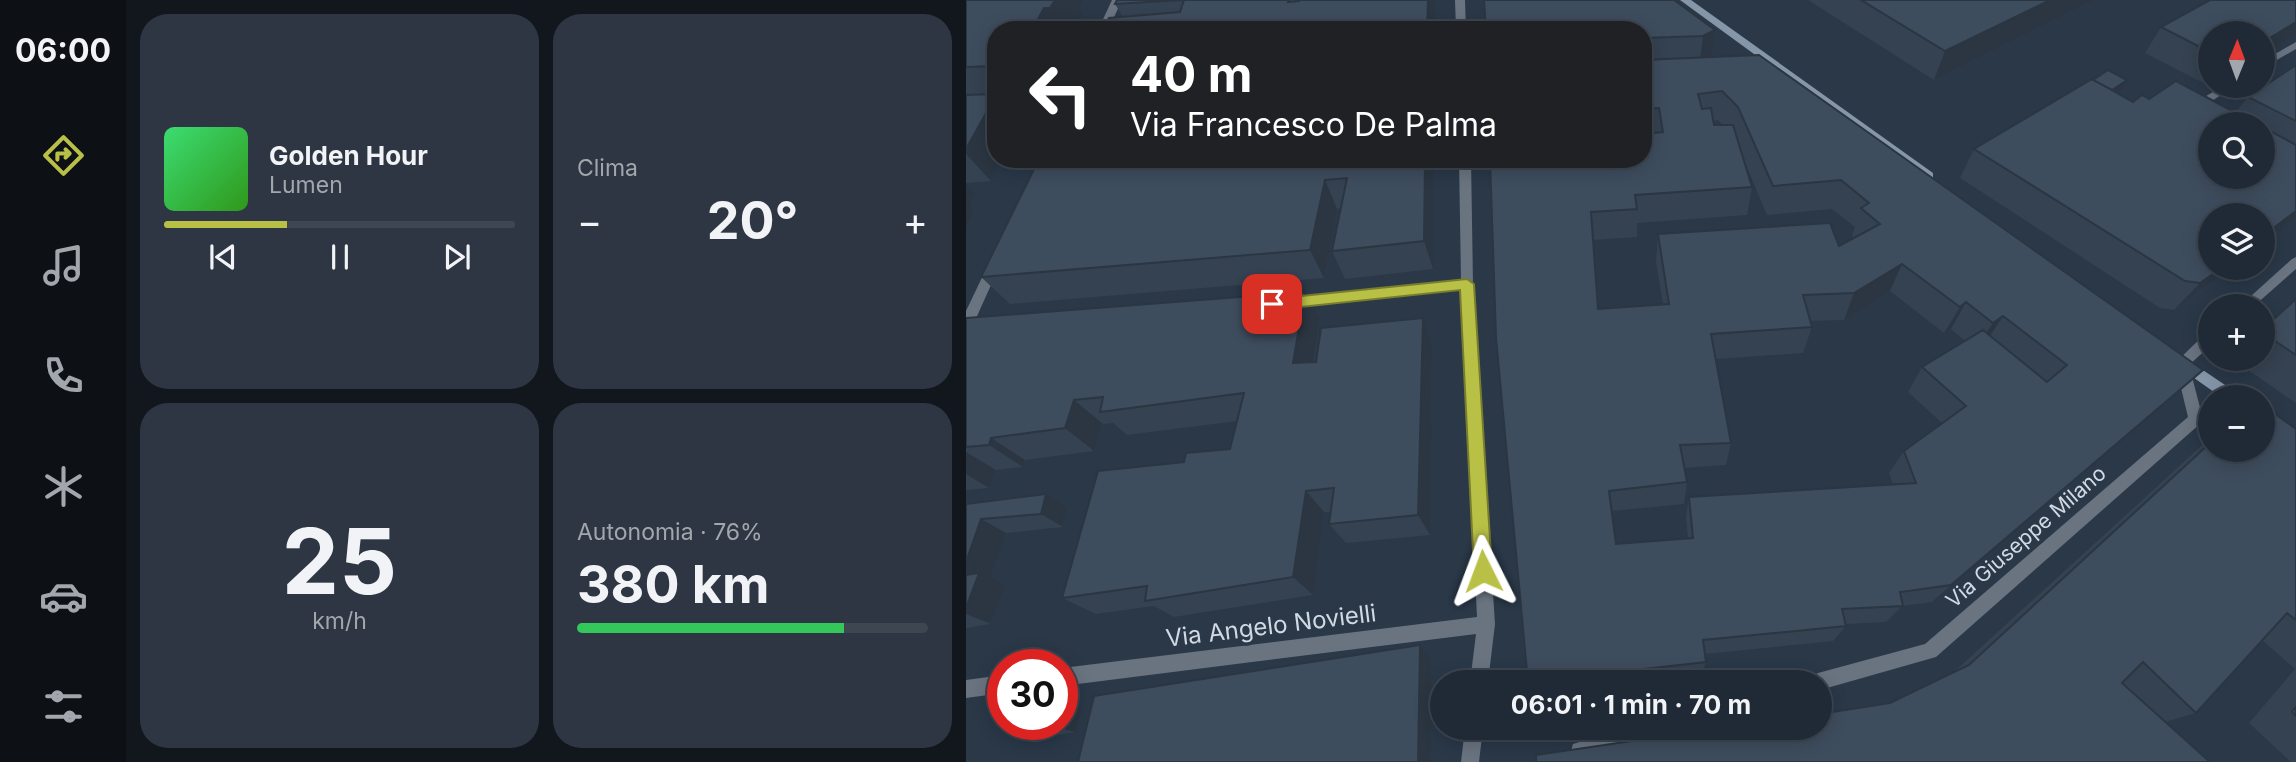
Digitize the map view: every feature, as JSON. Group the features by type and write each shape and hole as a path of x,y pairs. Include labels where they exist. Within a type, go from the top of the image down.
{"street":[{"path":"1107,21 1117,0"},
{"path":"1460,0 1461,21"},
{"path":"1685,0 1940,184"},
{"path":"2275,57 2296,44"},
{"path":"1760,72 1786,71"},
{"path":"2198,121 2185,113 2210,98"},
{"path":"1465,168 1467,284 1486,624 1480,670"},
{"path":"966,325 999,254"},
{"path":"2260,294 2296,262"},
{"path":"1286,303 1467,284"},
{"path":"2198,346 2177,359 2215,385"},
{"name":"Via Giuseppe Milano","path":"1832,678 1930,651 2196,419 2177,359"},
{"name":"Via Angelo Novielli","path":"1078,675 1486,624"},
{"path":"966,689 987,686"},
{"path":"1470,762 1473,740"},
{"path":"1567,754 1617,740"}],"building":[{"path":"966,0 1055,0 1050,8 1044,8 1037,21 987,21 987,66 966,67"},
{"path":"1117,0 1183,0 1115,4"},
{"path":"1184,0 1428,0 1427,21 1108,21 1109,18 1180,12"},
{"path":"1484,0 1674,0 1715,30 1703,36 1652,38 1652,21 1485,21"},
{"path":"1861,0 2050,0 1945,51"},
{"path":"2210,0 2296,0 2296,22 2275,35 2275,21 2198,21 2198,46 2161,27"},
{"path":"1759,55 2198,366 2198,371 2202,371 1951,585 1900,592 1903,606 1842,609 1846,626 1703,640 1706,662 1635,670 1527,670 1496,337 1490,168 1652,168 1652,133 1663,132 1659,108 1652,108 1652,60","holes":["1722,91 1738,107 1773,186 1841,180 1869,203 1861,208 1880,224 1839,246 1830,223 1658,234 1669,304 1598,309 1591,212 1637,209 1635,195 1752,187 1733,125 1714,125 1711,108 1702,109 1698,94","1902,264 1960,307 1966,302 1993,323 2003,316 2067,365 2047,382 1983,330 1922,367 1966,406 1904,451 1916,483 1689,497 1693,538 1616,544 1609,491 1687,482 1680,445 1731,443 1711,334 1812,327 1803,295 1854,293"]},
{"path":"2296,65 2296,121 2250,98 2275,98 2275,79"},
{"path":"2108,70 2127,80 2112,90 2093,80"},
{"path":"2092,79 2133,102 2142,95 2149,99 2176,81 2198,93 2198,98 2208,98 2234,112 2198,112 2198,189 2275,189 2275,134 2296,145 2296,211 2275,227 2275,203 2198,203 2198,280 2204,280 2200,283 2185,281 1974,149"},
{"path":"987,94 987,111 966,149 966,95"},
{"path":"1035,168 1425,168 1424,241 1332,251 1347,178 1325,180 1310,250 981,277"},
{"path":"1305,292 1293,363 1316,362 1321,328 1423,318 1418,515 1329,524 1334,488 1306,491 1293,577 1145,601 1147,586 1062,598 1098,471 1184,462 1186,453 1230,449 1244,393 1100,412 1103,397 1074,400 1065,428 991,438 989,445 966,447 966,318"},
{"path":"2296,299 2296,355 2275,341 2275,318"},
{"path":"2275,414 2296,429 2296,620 2287,613 2196,713 2143,662 2122,683 2210,762 1536,762 1536,755 1638,740 1832,740 1832,712 1890,703 1969,665 2198,454 2198,462 2275,462"},
{"path":"1046,494 1041,514 981,519 966,562 966,504"},
{"path":"979,573 966,608 966,575"},
{"path":"1420,645 1418,762 1078,762 1094,696"}],"route":[{"path":"1272,304 1467,284 1483,571"}]}
